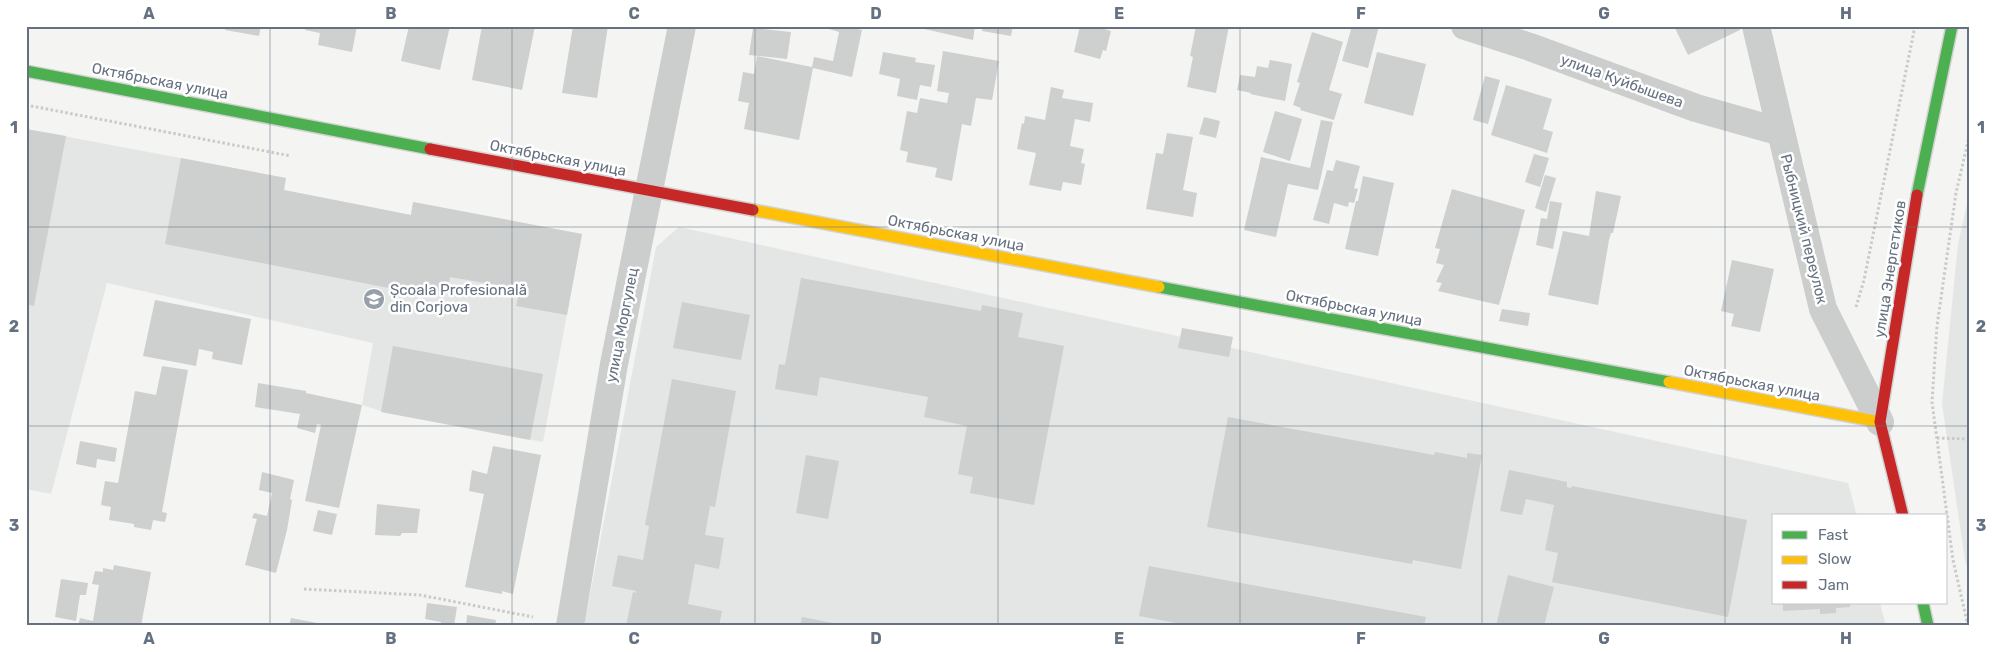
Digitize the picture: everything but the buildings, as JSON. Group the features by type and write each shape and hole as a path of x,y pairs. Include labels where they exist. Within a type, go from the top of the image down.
{"street":[{"name":"улица Моргулец","path":"570,626 614,364 682,26"},
{"name":"улица Куйбышева","path":"1465,26 1530,47 1696,108 1781,132"},
{"name":"Рыбницкий переулок","path":"1756,26 1823,309 1880,422"},
{"name":"улица Энергетиков","path":"1903,514 1880,422 1916,201 1952,26"},
{"name":"Октябрьская улица","path":"26,71 650,191 1880,422"},
{"path":"1923,604 1928,626"}],"path":[{"path":"1843,348 1864,280 1915,26"},
{"path":"1947,514 1932,402 1937,326 1956,193 1969,137"},
{"path":"1937,438 1969,439"},
{"path":"1948,522 1953,560 1968,626"},
{"path":"304,589 420,595 533,617"}],"shaded area":[{"name":"Școala Profesională din Corjova","path":"26,129 286,178 284,190 411,215 413,202 582,234 543,442 387,413 362,405 373,343 107,283 51,494 26,489"},
{"path":"1969,195 1969,575 1965,560 1942,404 1958,244"},
{"path":"679,227 1848,483 1856,514 1772,514 1772,604 1880,604 1886,626 584,626 656,247"}],"traffic: fast":[{"path":"1917,195 1952,26"},
{"path":"26,71 430,149"},
{"path":"1159,287 1669,382"},
{"path":"1923,604 1928,626"}],"traffic: slow":[{"path":"753,210 1159,287"},
{"path":"1669,382 1880,422"}],"traffic: jam":[{"path":"430,149 753,210"},
{"path":"1903,514 1880,422 1917,195"}],"place":[{"name":"Școala Profesională din Corjova","path":"374,299"}]}
